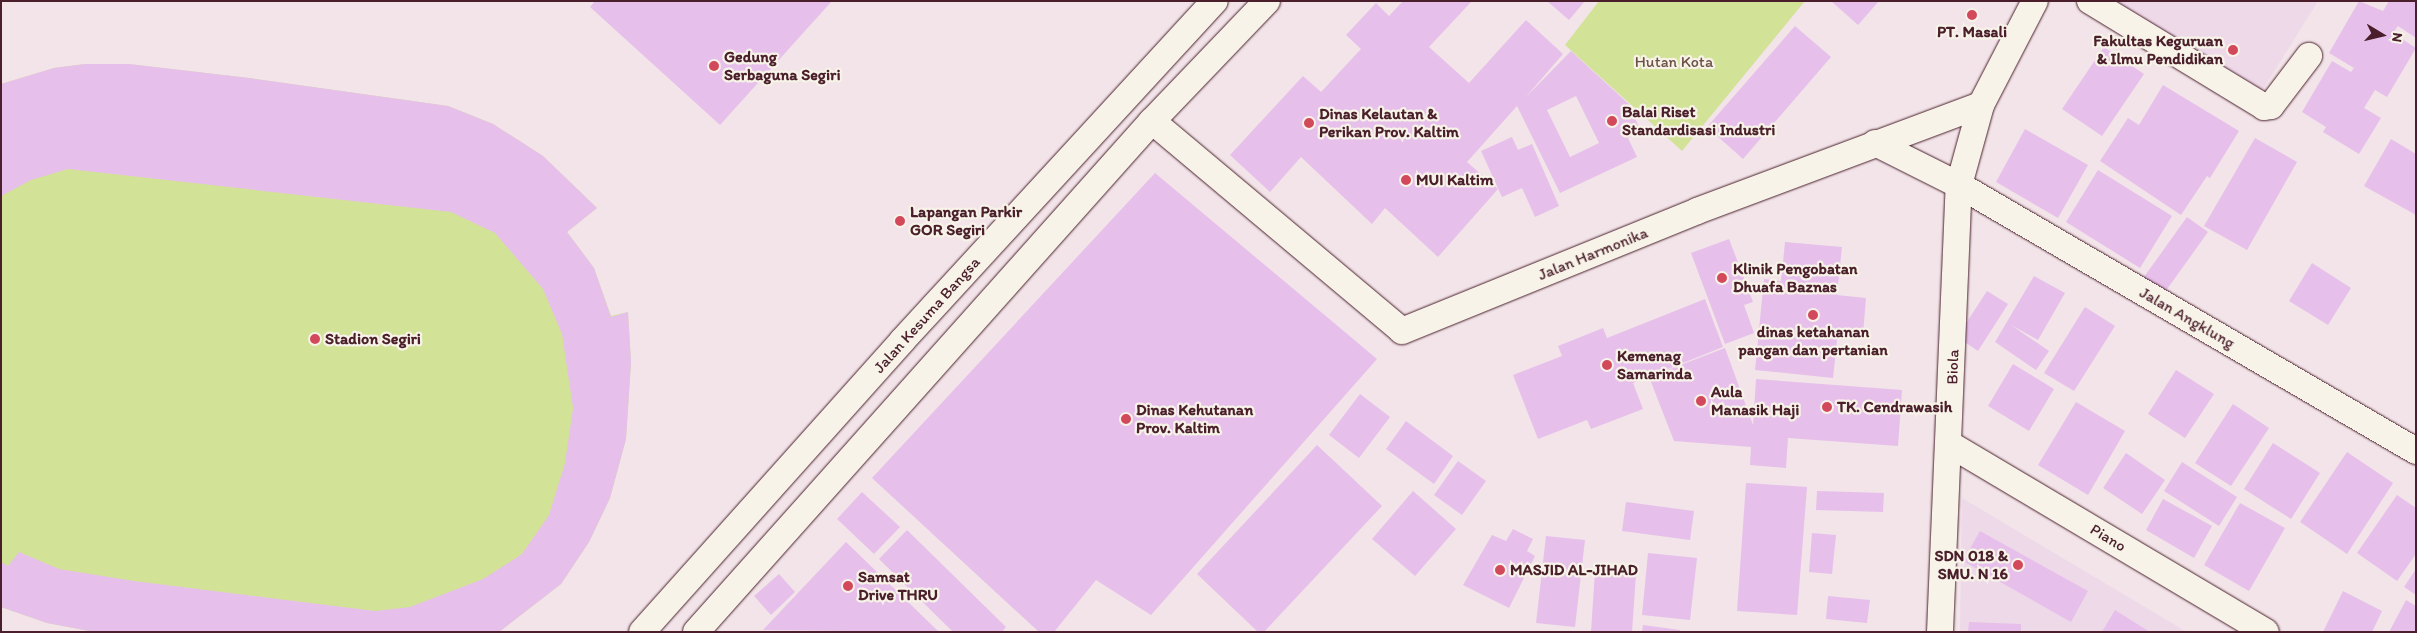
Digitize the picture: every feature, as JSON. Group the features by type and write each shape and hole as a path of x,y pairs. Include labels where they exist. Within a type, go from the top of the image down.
{"street":[{"name":"Jalan Kesuma Bangsa","path":"642,632 1215,1"},
{"path":"696,632 752,572 1152,122 1267,1"},
{"path":"1981,105 2035,1"},
{"path":"2090,1 2264,107 2271,106 2309,56"},
{"name":"Jalan Harmonika","path":"1152,122 1402,331 1875,143 1981,105"},
{"name":"Biola","path":"1940,632 1950,444 1959,185 1981,105"},
{"name":"Jalan Angklung","path":"1875,143 1959,185 2416,451"},
{"name":"Piano","path":"1950,444 2266,632"},
{"path":"723,541 752,572"}],"shaded area":[{"name":"Fakultas Keguruan & Ilmu Pendidikan","path":"2101,1 2318,1 2257,99"},
{"name":"SDN 018 & SMU. N 16","path":"1962,498 2187,632 1960,632"}],"green space":[{"name":"Hutan Kota","path":"1599,1 1805,1 1682,151 1565,45"},
{"name":"Stadion Segiri","path":"85,64 128,64 249,78 448,106 493,124 543,156 597,208 567,232 594,268 611,316 628,312 631,362 626,439 610,498 589,542 561,584 499,632 95,632 47,623 1,607 1,84 54,68"}],"building":[{"name":"Gedung Serbaguna Segiri","path":"595,1 832,1 720,125 590,7"},
{"path":"1403,1 1472,1 1429,47 1469,83 1526,20 1563,54 1525,98 1571,51 1631,106 1640,131 1628,138 1637,157 1560,193 1517,106 1467,162 1498,189 1438,257 1385,208 1372,224 1301,157 1270,192 1230,155 1303,76 1321,92 1361,49 1346,35 1376,3 1389,16","holes":["1576,96 1599,143 1570,157 1547,110"]},
{"path":"1547,1 1585,1 1569,20"},
{"path":"1831,1 1879,1 1858,25"},
{"path":"2359,1 2383,11 2389,1 2416,1 2416,38 2398,26 2393,33 2416,48 2387,97 2375,90 2364,108 2381,118 2359,154 2323,132 2326,127 2302,112 2332,61 2351,72 2354,68 2329,53"},
{"path":"1795,26 1831,57 1743,159 1707,127"},
{"path":"2104,47 2144,74 2102,136 2062,109"},
{"path":"85,64 129,64 249,78 448,106 493,124 543,156 597,208 567,232 594,268 611,317 628,312 631,362 626,439 610,498 589,542 561,584 499,632 95,632 47,623 1,607 1,562 8,566 19,552 59,569 134,581 375,611 410,607 483,579 522,554 549,515 565,463 573,408 562,334 543,289 495,233 451,212 68,169 31,180 1,196 1,84 54,68"},
{"path":"2163,85 2239,131 2210,178 2207,176 2181,215 2100,161 2128,118 2139,125"},
{"path":"2025,129 2088,165 2058,218 1996,182"},
{"path":"1512,137 1518,150 1532,144 1559,206 1535,217 1522,188 1502,197 1481,151"},
{"path":"2255,138 2297,162 2247,250 2204,226"},
{"path":"2391,139 2416,154 2416,215 2364,186"},
{"path":"2098,170 2172,216 2140,268 2066,222"},
{"name":"Dinas Kehutanan Prov. Kaltim","path":"1155,173 1377,359 1151,615 1096,580 1054,632 1039,632 872,478"},
{"path":"2187,217 2208,232 2160,299 2139,284"},
{"name":"Klinik Pengobatan Dhuafa Baznas","path":"1729,239 1753,302 1744,305 1754,333 1725,344 1691,253"},
{"name":"dinas ketahanan pangan dan pertanian","path":"1785,242 1842,247 1837,295 1866,298 1863,334 1838,331 1833,378 1755,370 1764,279 1781,281"},
{"path":"2312,263 2351,288 2328,325 2289,301"},
{"path":"2034,276 2065,293 2038,340 2011,325 2049,351 2036,370 1995,342"},
{"path":"1987,291 2008,304 1978,351 1957,337"},
{"name":"Kemenag Samarinda","path":"1705,299 1723,347 1633,383 1643,409 1591,429 1587,420 1538,439 1513,375 1562,356 1558,346 1603,328 1607,338"},
{"path":"2085,307 2115,326 2074,391 2044,373"},
{"path":"1725,348 1753,425 1756,379 1902,390 1898,446 1788,438 1786,468 1750,465 1751,447 1674,441 1649,377"},
{"path":"2013,364 2054,389 2029,431 1988,406"},
{"path":"2176,370 2214,394 2185,438 2148,414"},
{"path":"1360,394 1390,417 1359,458 1329,435"},
{"path":"2076,402 2125,431 2088,495 2038,465"},
{"path":"2233,404 2269,428 2231,486 2195,463"},
{"path":"1406,421 1453,456 1434,484 1386,449"},
{"path":"2273,443 2320,473 2291,519 2244,489"},
{"path":"1317,445 1382,506 1264,632 1258,632 1197,574"},
{"path":"2347,452 2393,483 2347,554 2300,522"},
{"path":"2126,453 2165,480 2142,514 2103,488"},
{"path":"1458,461 1486,481 1462,515 1434,495"},
{"path":"2182,462 2237,497 2219,526 2164,491"},
{"path":"1746,483 1807,487 1797,615 1737,611"},
{"path":"1413,491 1456,529 1415,576 1372,539"},
{"path":"1817,491 1884,493 1883,512 1816,510"},
{"path":"862,492 900,527 874,554 837,519"},
{"path":"2397,495 2416,508 2416,554 2397,581 2357,553"},
{"path":"2163,499 2212,526 2194,558 2146,530"},
{"path":"1626,502 1694,511 1690,540 1622,531"},
{"path":"2240,503 2285,528 2249,591 2204,565"},
{"name":"MASJID AL-JIHAD","path":"1513,529 1533,539 1527,551 1535,556 1509,608 1463,585 1492,535 1506,541"},
{"path":"907,530 1006,627 1002,632 953,632 879,559"},
{"path":"1980,531 2088,591 2071,622 1963,561"},
{"path":"1812,533 1836,535 1832,574 1809,572"},
{"path":"1546,536 1585,540 1575,627 1536,623"},
{"name":"Samsat Drive THRU","path":"846,542 939,632 763,630"},
{"path":"1648,553 1697,558 1690,620 1642,615"},
{"path":"2416,569 2416,595 2404,587"},
{"path":"1595,571 1636,574 1632,632 1591,632"},
{"path":"779,574 795,592 771,615 754,596"},
{"path":"2343,591 2382,611 2372,632 2323,632"},
{"path":"1828,596 1870,600 1867,623 1826,619"},
{"path":"2406,600 2416,606 2416,632 2389,632"},
{"path":"2115,610 2150,632 2102,632"},
{"path":"1969,622 2021,624 2021,632 1968,632"},
{"path":"1643,625 1680,630 1680,632 1642,632"}],"place":[{"name":"PT. Masali","path":"1972,15"},
{"name":"Fakultas Keguruan & Ilmu Pendidikan","path":"2233,50"},
{"name":"Gedung Serbaguna Segiri","path":"714,66"},
{"name":"Balai Riset Standardisasi Industri","path":"1612,121"},
{"name":"Dinas Kelautan & Perikan Prov. Kaltim","path":"1309,123"},
{"name":"MUI Kaltim","path":"1406,180"},
{"name":"Lapangan Parkir GOR Segiri","path":"900,221"},
{"name":"Klinik Pengobatan Dhuafa Baznas","path":"1722,278"},
{"name":"dinas ketahanan pangan dan pertanian","path":"1813,315"},
{"name":"Stadion Segiri","path":"315,339"},
{"name":"Kemenag Samarinda","path":"1607,365"},
{"name":"Aula Manasik Haji","path":"1701,401"},
{"name":"TK. Cendrawasih","path":"1827,407"},
{"name":"Dinas Kehutanan Prov. Kaltim","path":"1126,419"},
{"name":"SDN 018 & SMU. N 16","path":"2018,565"},
{"name":"MASJID AL-JIHAD","path":"1500,570"},
{"name":"Samsat Drive THRU","path":"848,586"}]}
